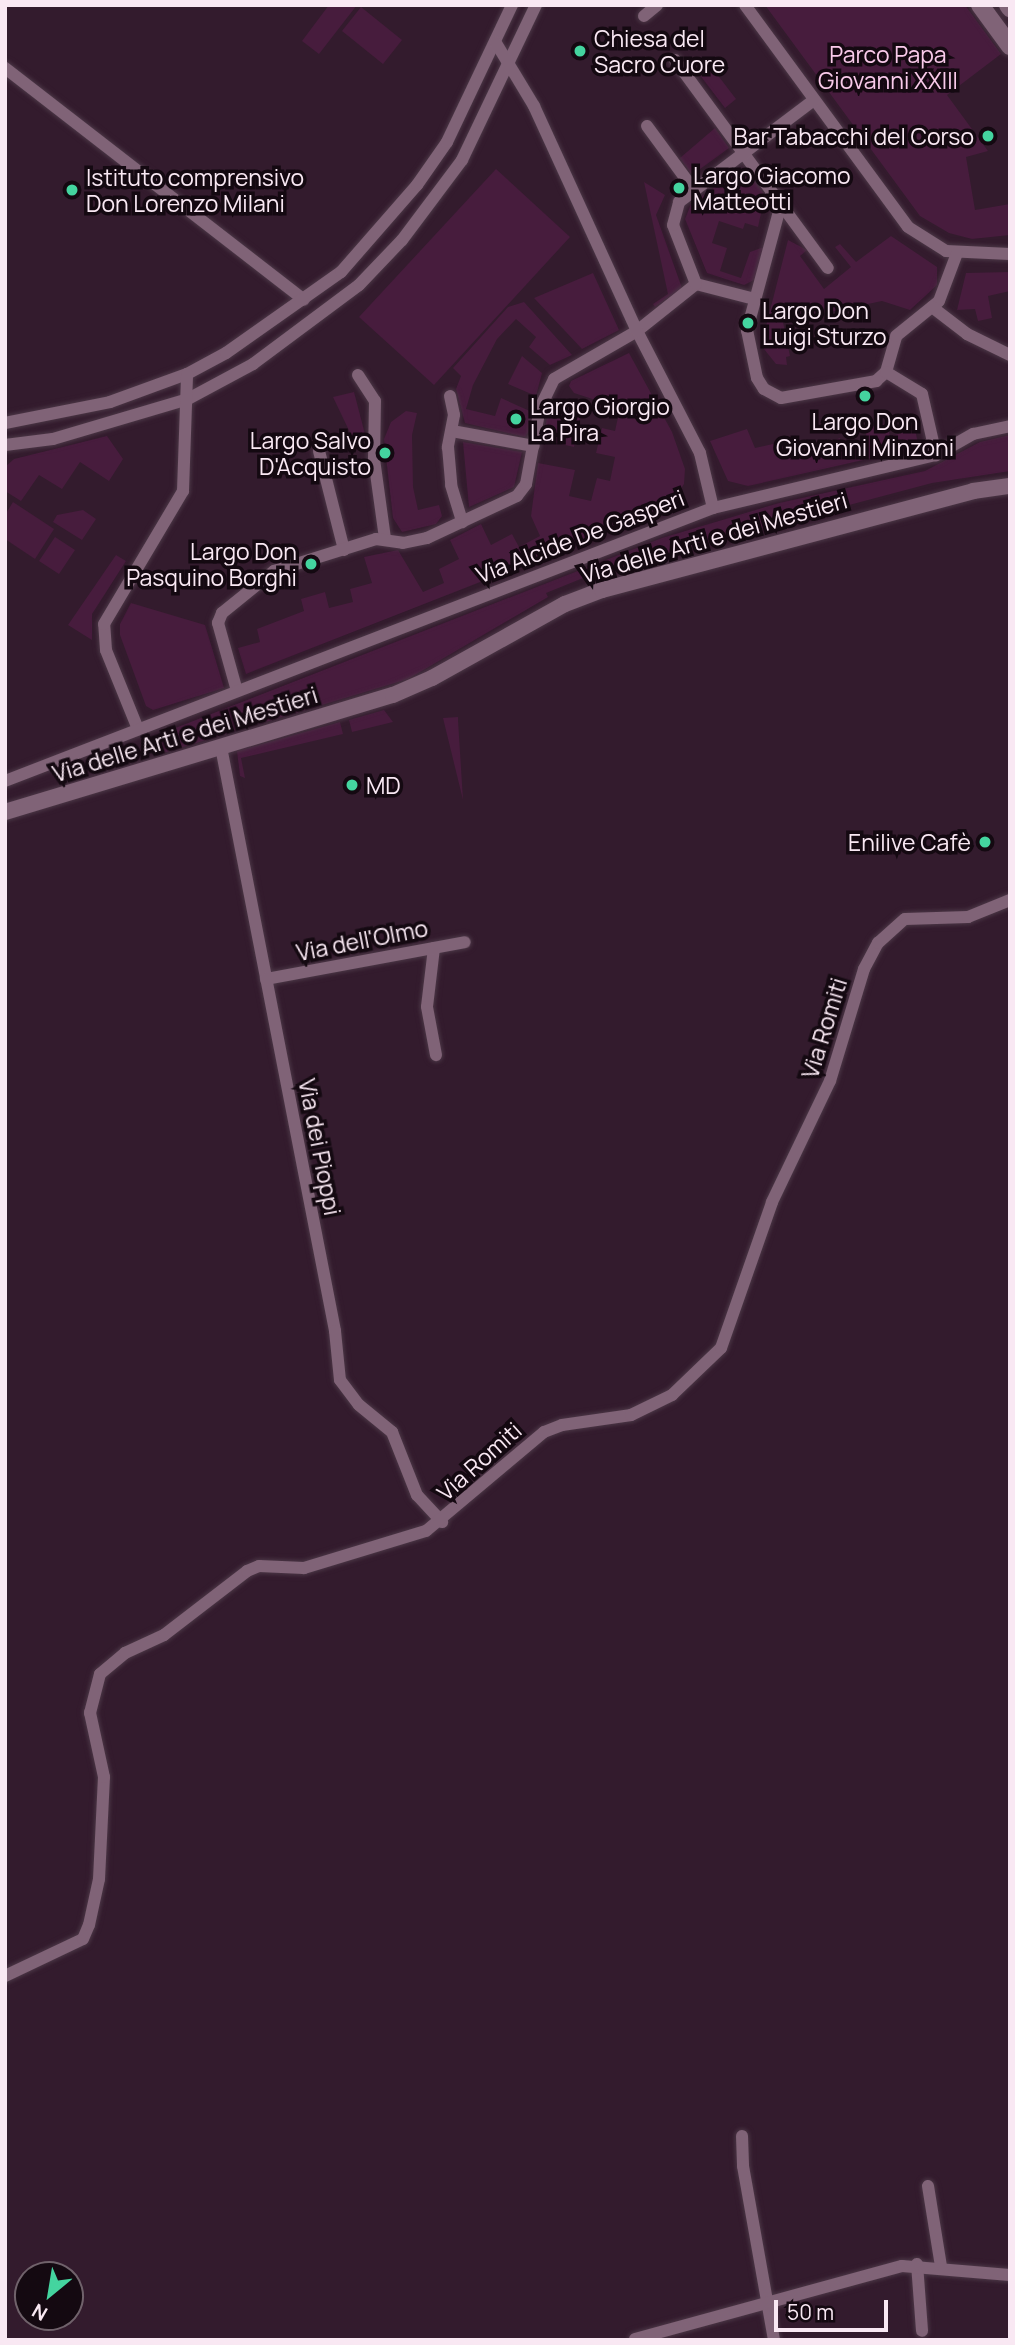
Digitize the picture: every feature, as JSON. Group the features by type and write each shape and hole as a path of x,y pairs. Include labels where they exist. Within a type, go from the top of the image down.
{"main road":[{"path":"980,5 1010,46"}],"street":[{"path":"5,423 110,402 188,378 341,272 417,186 463,114 512,5"},
{"path":"5,445 53,439 193,396 253,365 307,327 359,285 394,249 462,160 511,64 536,5"},
{"path":"644,16 657,5"},
{"path":"745,5 908,227 926,242 957,253 1010,254"},
{"name":"Via Alcide De Gasperi","path":"5,781 713,508 700,453 637,331 511,64 496,43"},
{"path":"676,60 828,268"},
{"path":"5,68 304,300"},
{"path":"696,284 673,213 694,190 814,100"},
{"path":"647,126 694,190"},
{"path":"781,204 755,299 749,346 757,379 772,395 790,398 876,381 886,372 896,336 932,307 944,292 957,253"},
{"path":"237,691 218,623 222,613 274,570 385,538 403,543 462,522 523,490 540,408 554,379 637,331 696,284"},
{"path":"696,284 755,299"},
{"path":"932,307 967,334 1010,355"},
{"path":"886,372 922,394 936,454"},
{"path":"358,375 375,401 374,459 385,538"},
{"path":"138,729 106,650 104,625 183,491 182,441 193,396 188,378"},
{"path":"450,396 451,485 462,522"},
{"path":"713,508 936,454 973,434 1010,426"},
{"path":"452,431 534,446"},
{"path":"319,451 344,550"},
{"name":"Via delle Arti e dei Mestieri","path":"5,812 404,690 565,604 602,590 973,491 1010,486"},
{"name":"Via dei Pioppi","path":"221,747 335,1331 340,1380 359,1405 392,1432 417,1495 442,1522"},
{"name":"Via Romiti","path":"5,1976 83,1939 89,1925 99,1879 104,1777 90,1713 100,1674 125,1653 164,1635 187,1613 259,1566 304,1568 442,1522 544,1432 562,1425 631,1415 672,1395 721,1348 772,1202 830,1082 871,955 905,919 968,917 1010,900"},
{"name":"Via dell'Olmo","path":"266,979 465,943"},
{"path":"434,948 427,1007 436,1055"},
{"path":"742,2136 743,2166 774,2340"},
{"path":"928,2186 941,2266"},
{"path":"917,2264 922,2331"},
{"path":"635,2339 917,2264 1010,2275"}],"green space":[{"path":"329,5 357,5 319,54 302,41"},
{"name":"Parco Papa Giovanni XXIII","path":"765,5 965,5 1001,54 947,95 988,151 966,157 975,210 1010,204 1010,235 972,239 949,233 920,216"},
{"path":"361,7 402,40 383,64 342,31"},
{"path":"710,65 736,99 725,108 699,74"},
{"path":"715,128 729,148 692,175 680,158"},
{"path":"744,167 765,195 758,227 745,223 743,229 719,221 712,243 727,248 720,271 741,278 750,252 764,247 754,280 744,285 707,273 685,219 691,204"},
{"path":"496,169 570,237 434,385 359,317"},
{"path":"644,182 665,195 656,215 682,288 655,307 653,304 668,294"},
{"path":"891,236 937,267 937,285 910,310 882,301 783,322 790,356 786,357 787,365 776,364 764,349 763,338 788,240 807,250 800,256 824,289 851,267 835,247 840,244 856,262"},
{"path":"1010,272 1010,291 988,296 992,318 978,321 975,309 957,310 966,273"},
{"path":"593,273 619,330 582,349 534,298"},
{"path":"524,302 572,355 550,365 529,347 536,337 516,319 497,339 473,385 466,409 495,416 501,398 532,412 529,431 525,437 465,423 456,389 461,376 453,368 508,307"},
{"path":"629,353 672,432 685,469 684,484 673,501 661,511 246,674 238,648 260,642 257,629 304,611 301,599 325,592 329,608 353,602 350,589 372,583 364,557 398,550 423,592 444,583 439,569 459,559 450,540 481,524 491,545 512,534 519,547 540,536 531,516 538,463 575,470 569,496 591,501 597,478 610,481 615,457 596,453 602,428 615,431 620,408 574,393 569,386 571,381"},
{"path":"522,356 542,373 536,396 508,384"},
{"path":"354,392 366,438 355,443 333,397"},
{"path":"549,405 581,412 574,447 543,440"},
{"path":"406,411 417,413 412,435 413,487 418,510 439,505 442,516 436,524 402,532 393,518 384,439 391,422"},
{"path":"887,423 890,436 915,430 918,443 912,449 748,486 728,481 710,441 747,429 755,448 790,440 794,455 840,438 844,451 868,445 865,428"},
{"path":"1010,435 1010,471 932,483 642,560 640,555 546,593 548,597 408,679 160,754 155,736 662,538 779,503 925,471 980,442"},
{"path":"107,436 123,459 109,481 80,462 62,489 39,475 21,501 5,491 5,467 14,459"},
{"path":"463,442 522,452 514,487 469,507"},
{"path":"13,502 54,529 35,559 5,539 5,515"},
{"path":"83,510 96,519 82,540 53,522 57,515"},
{"path":"55,537 75,550 59,574 39,561"},
{"path":"116,555 126,561 92,614 92,640 68,625"},
{"path":"131,603 205,625 224,688 153,710 146,706 120,635 120,624"},
{"path":"384,710 393,722 352,732 349,720"},
{"path":"458,717 458,720 463,800 443,718"},
{"path":"340,722 343,734 241,758 245,778 240,776 237,751"}],"place":[{"name":"Chiesa del Sacro Cuore","path":"580,51"},
{"name":"Bar Tabacchi del Corso","path":"988,136"},
{"name":"Largo Giacomo Matteotti","path":"679,188"},
{"name":"Istituto comprensivo Don Lorenzo Milani","path":"72,190"},
{"name":"Largo Don Luigi Sturzo","path":"748,323"},
{"name":"Largo Don Giovanni Minzoni","path":"865,396"},
{"name":"Largo Giorgio La Pira","path":"516,419"},
{"name":"Largo Salvo D'Acquisto","path":"385,453"},
{"name":"Largo Don Pasquino Borghi","path":"311,564"},
{"name":"MD","path":"352,785"},
{"name":"Enilive Cafè","path":"985,842"}]}
